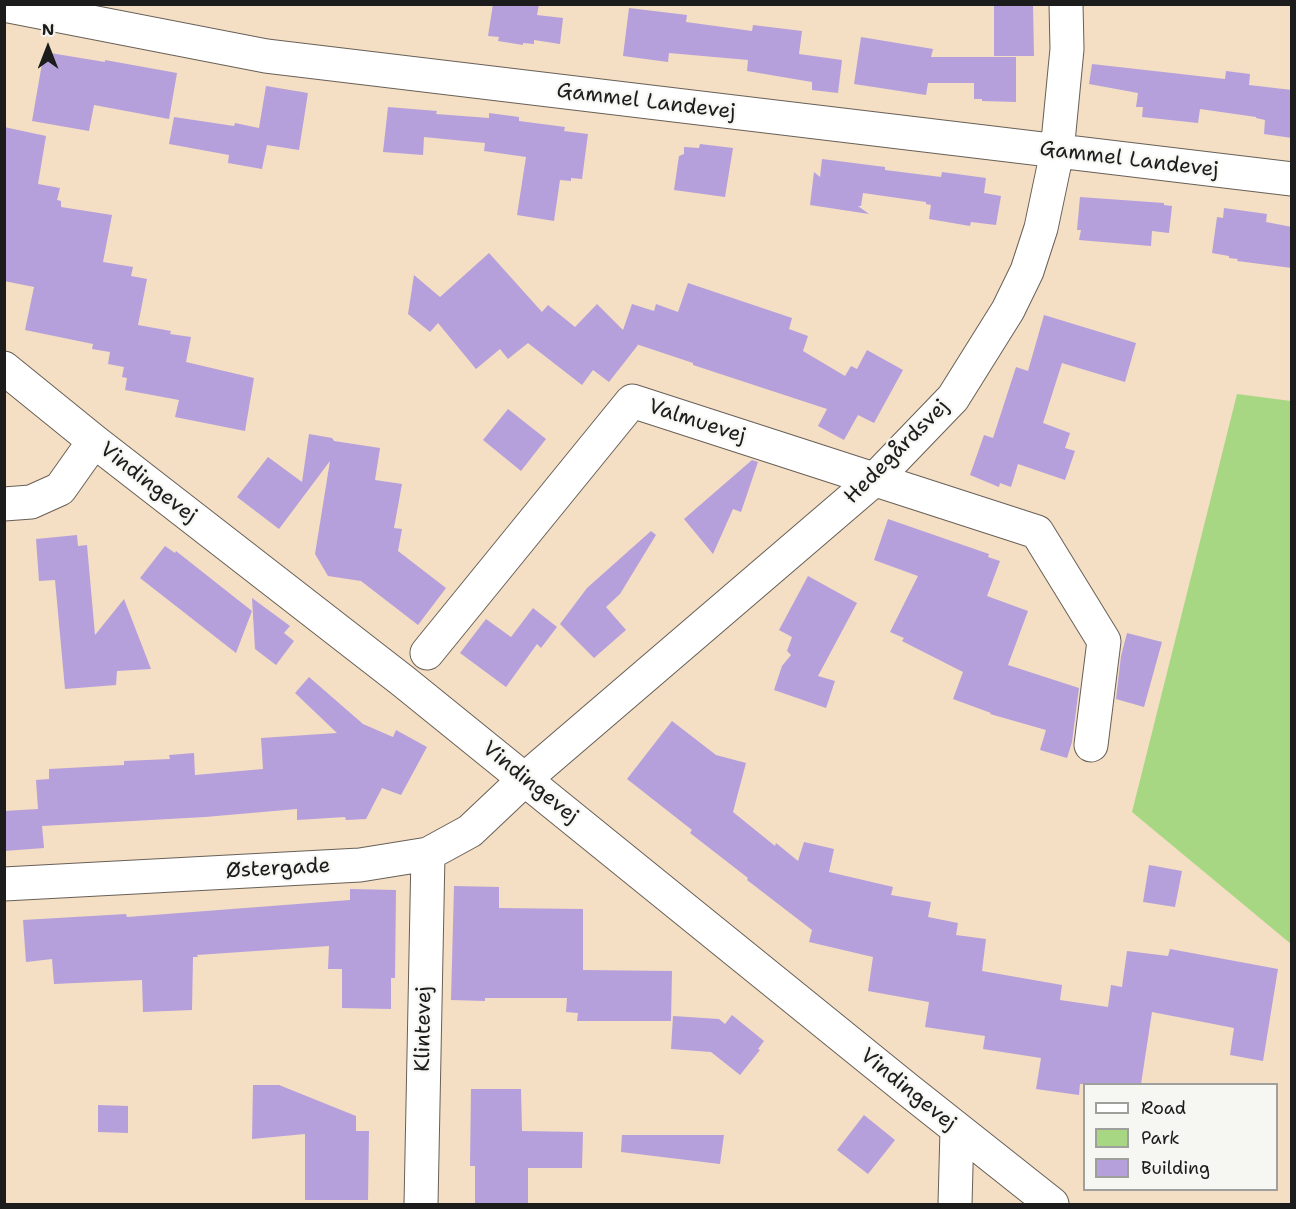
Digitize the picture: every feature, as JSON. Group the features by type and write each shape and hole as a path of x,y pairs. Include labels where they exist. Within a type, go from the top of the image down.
{"street":[{"name":"Hedegårdsvej","path":"525,779 875,478 953,398 1008,310 1027,271 1041,228 1057,152 1067,50 1066,4"},
{"name":"Gammel Landevej","path":"4,5 266,56 1292,179"},
{"name":"Vindingevej","path":"4,368 94,441 403,681 957,1130 1052,1204"},
{"name":"Valmuevej","path":"427,653 632,401 1037,532 1104,641 1091,746"},
{"path":"4,504 31,501 60,489 94,441"},
{"name":"Østergade","path":"4,884 360,865 428,854 470,831 525,779"},
{"name":"Klintevej","path":"421,1204 428,854"},
{"path":"955,1204 957,1130"}],"green space":[{"path":"1237,394 1291,401 1291,944 1132,812"}],"building":[{"path":"493,4 539,4 537,15 563,18 560,44 534,40 534,44 523,43 523,45 498,41 499,37 488,36"},
{"path":"994,4 1033,4 1034,56 994,56"},
{"path":"629,8 687,15 686,22 752,31 753,25 802,31 799,54 842,60 838,93 812,90 812,82 747,71 748,60 669,53 668,62 623,56"},
{"path":"861,37 933,49 931,57 1016,57 1016,102 974,99 974,83 928,83 926,95 854,84"},
{"path":"44,52 177,73 169,119 94,105 89,131 32,121"},
{"path":"1092,64 1225,79 1226,71 1250,74 1249,85 1292,90 1292,138 1264,134 1265,120 1256,117 1200,109 1198,123 1142,117 1143,107 1136,107 1138,93 1089,84"},
{"path":"266,86 308,93 299,150 267,145 262,169 228,163 229,155 169,144 174,117 234,126 235,123 259,128"},
{"path":"388,107 437,111 436,114 489,118 489,113 519,117 519,121 565,127 564,131 588,134 582,179 560,180 554,221 517,215 526,157 484,151 485,143 424,137 423,155 383,152"},
{"path":"4,127 46,136 38,184 60,188 57,200 61,201 61,207 112,215 103,262 133,267 131,276 147,279 138,325 191,337 186,362 254,378 245,431 175,417 179,400 125,390 127,378 122,377 124,367 108,364 110,352 92,349 93,344 25,330 34,287 4,281"},
{"path":"700,144 733,148 725,197 674,190 679,156 684,154 684,147 699,148"},
{"path":"822,159 941,177 942,172 986,178 984,193 1001,196 996,225 971,222 970,226 929,219 931,205 926,202 863,193 861,206 858,206 869,214 810,205 814,172 820,177"},
{"path":"1080,197 1164,203 1164,205 1172,206 1169,233 1152,231 1151,246 1079,240 1081,230 1077,230"},
{"path":"1224,208 1267,214 1266,222 1292,227 1292,268 1237,261 1238,259 1229,258 1229,256 1212,253 1217,217 1223,218"},
{"path":"489,253 542,312 548,305 575,327 597,304 623,330 632,304 654,311 656,304 678,312 688,283 792,318 789,329 808,336 803,351 845,376 851,366 857,369 867,350 903,370 874,423 858,415 844,440 818,426 827,409 636,344 638,345 609,382 593,370 582,385 528,343 508,359 500,349 476,369 438,323 430,332 408,314 414,275 440,297"},
{"path":"1044,315 1136,343 1125,382 1062,363 1043,423 1070,433 1065,448 1075,451 1065,480 1018,464 1011,487 1000,483 999,487 970,475 984,435 993,438 1016,367 1028,371"},
{"path":"508,409 546,439 521,471 483,440"},
{"path":"309,434 332,438 334,441 380,448 375,480 402,484 394,528 402,529 398,551 446,588 418,625 361,581 328,576 315,554 330,461 279,529 237,497 268,457 302,482"},
{"path":"752,460 758,462 741,512 733,509 713,554 684,519"},
{"path":"888,519 989,554 988,557 1000,561 987,596 1028,611 1008,665 1079,688 1072,742 1067,758 1040,750 1046,730 990,714 953,699 963,672 902,641 904,638 890,632 918,576 874,560"},
{"path":"651,531 656,535 620,594 606,607 626,630 594,658 560,624 587,588"},
{"path":"77,535 78,546 87,545 95,635 124,599 151,669 117,671 116,685 65,689 55,580 39,581 36,539"},
{"path":"165,546 175,553 176,551 252,611 236,653 140,578"},
{"path":"808,576 857,603 818,676 835,681 826,708 774,690 782,666 791,655 787,651 792,637 779,630"},
{"path":"252,598 290,626 284,633 294,641 276,665 255,649"},
{"path":"533,608 557,627 541,648 537,644 506,687 460,653 486,619 511,637"},
{"path":"1127,633 1162,642 1144,707 1116,699 1121,656"},
{"path":"309,677 363,724 393,737 396,730 427,747 401,795 382,788 366,819 346,820 345,817 297,820 297,809 205,817 42,826 44,848 4,851 4,811 38,809 36,780 49,779 49,769 124,765 124,761 170,759 169,755 194,753 195,775 263,769 261,738 337,733 295,693"},
{"path":"672,721 716,755 746,763 733,812 775,846 776,843 798,861 804,842 834,849 829,872 893,887 891,895 931,902 928,917 958,923 956,935 986,939 982,971 1062,985 1060,1000 1108,1007 1111,985 1122,987 1127,951 1168,956 1170,949 1278,969 1263,1061 1230,1055 1234,1028 1152,1012 1141,1083 1083,1083 1080,1084 1079,1095 1036,1089 1041,1058 983,1049 985,1036 925,1027 929,1002 868,991 873,957 809,942 812,930 747,880 748,878 690,833 692,830 627,779"},
{"path":"1149,865 1182,871 1175,907 1143,902"},
{"path":"454,886 499,887 499,908 583,909 583,970 672,971 671,1021 577,1021 578,1013 566,1012 567,998 451,1000"},
{"path":"350,889 396,890 395,978 391,978 391,1009 342,1008 342,969 328,969 329,946 197,955 198,957 193,957 192,1010 143,1012 142,980 54,984 52,959 26,962 23,920 126,914 127,917 350,900"},
{"path":"732,1015 764,1041 758,1049 760,1050 740,1075 711,1052 671,1049 673,1016 719,1019 725,1024"},
{"path":"253,1085 279,1085 356,1116 356,1131 369,1131 368,1200 305,1200 305,1134 252,1139"},
{"path":"471,1089 521,1089 522,1131 583,1132 582,1168 528,1168 528,1204 475,1204 475,1166 470,1166"},
{"path":"98,1105 128,1106 128,1133 98,1132"},
{"path":"864,1115 895,1140 868,1174 837,1150"},
{"path":"622,1135 724,1135 720,1164 621,1152"}]}
